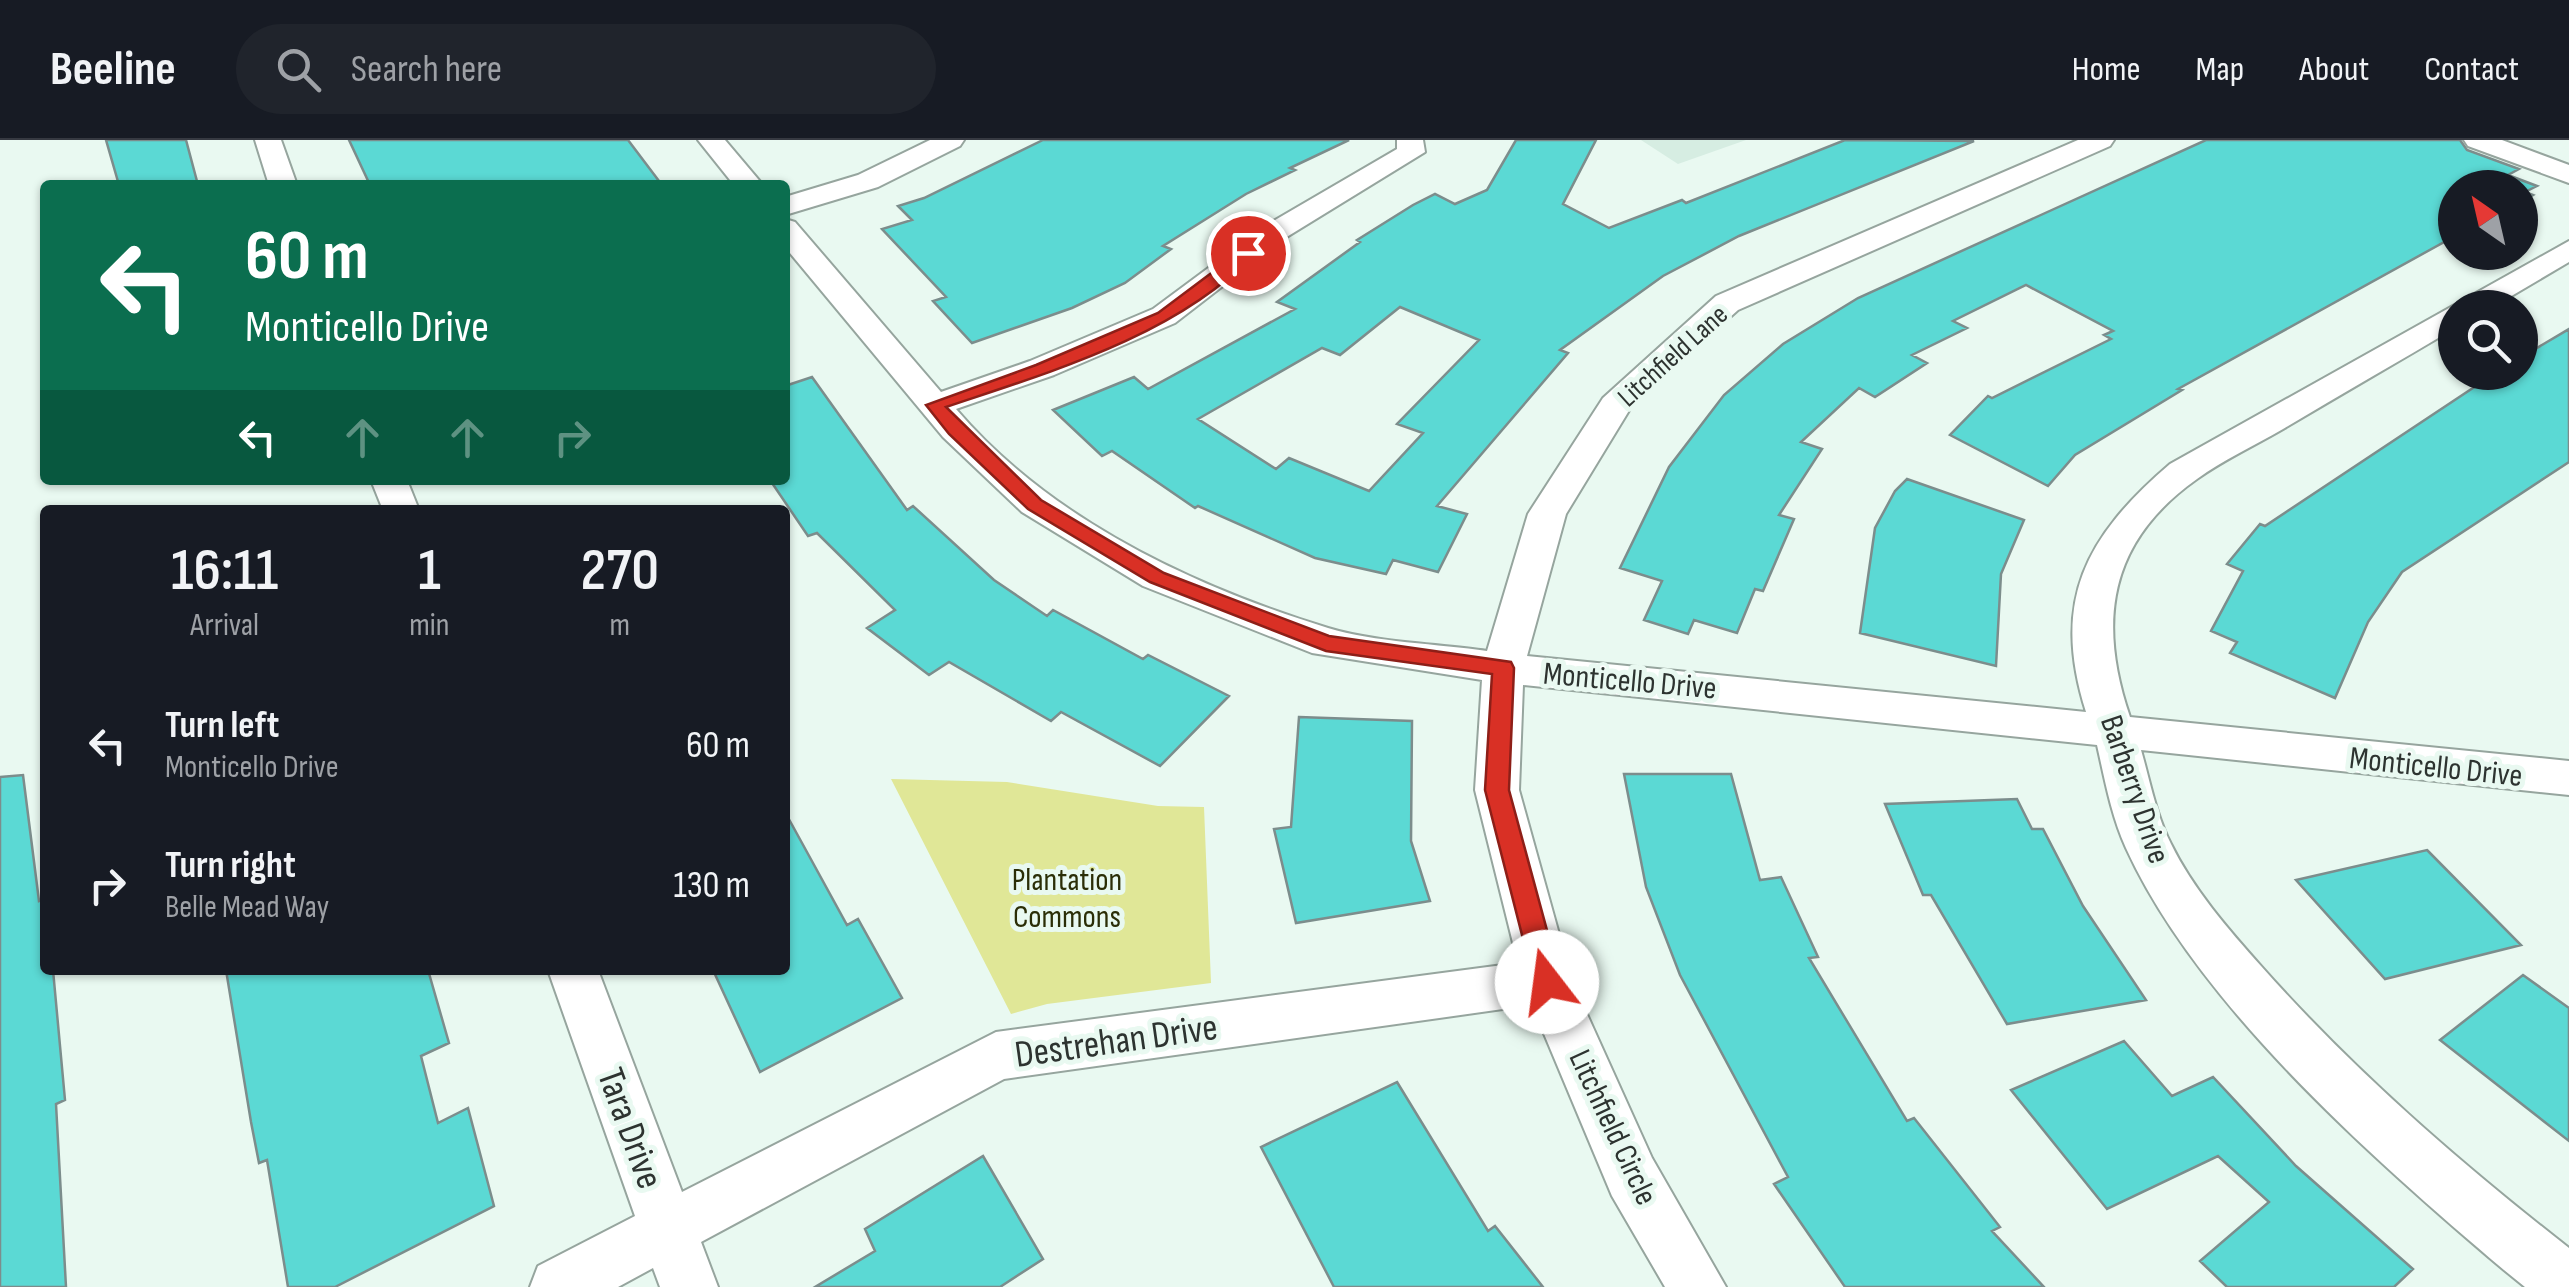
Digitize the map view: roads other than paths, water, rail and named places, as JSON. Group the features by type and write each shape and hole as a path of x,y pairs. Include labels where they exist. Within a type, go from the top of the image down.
{"street":[{"path":"268,140 281,180"},
{"path":"711,140 745,180"},
{"path":"790,204 868,181 951,140"},
{"name":"Litchfield Lane","path":"1503,668 1547,514 1620,398 1714,314 1727,303 2101,140"},
{"path":"2478,140 2569,175"},
{"path":"935,405 1042,368 1164,316 1276,232 1410,146"},
{"name":"Monticello Drive","path":"790,234 955,430 1034,504 1157,578 1326,643 1503,668 2569,778"},
{"path":"2499,290 2569,250"},
{"name":"Barberry Drive","path":"2438,325 2182,472 2152,498 2125,529 2104,568 2091,607 2091,649 2148,847 2184,910 2281,1028 2380,1128 2569,1286"},
{"name":"Litchfield Circle","path":"1503,668 1497,790 1547,982 1632,1176 1697,1287"},
{"name":"Tara Drive","path":"575,975 689,1287"},
{"name":"Destrehan Drive","path":"560,1287 996,1056 1547,982"}],"park label":[{"name":"Plantation Commons","path":"1067,898"}]}
